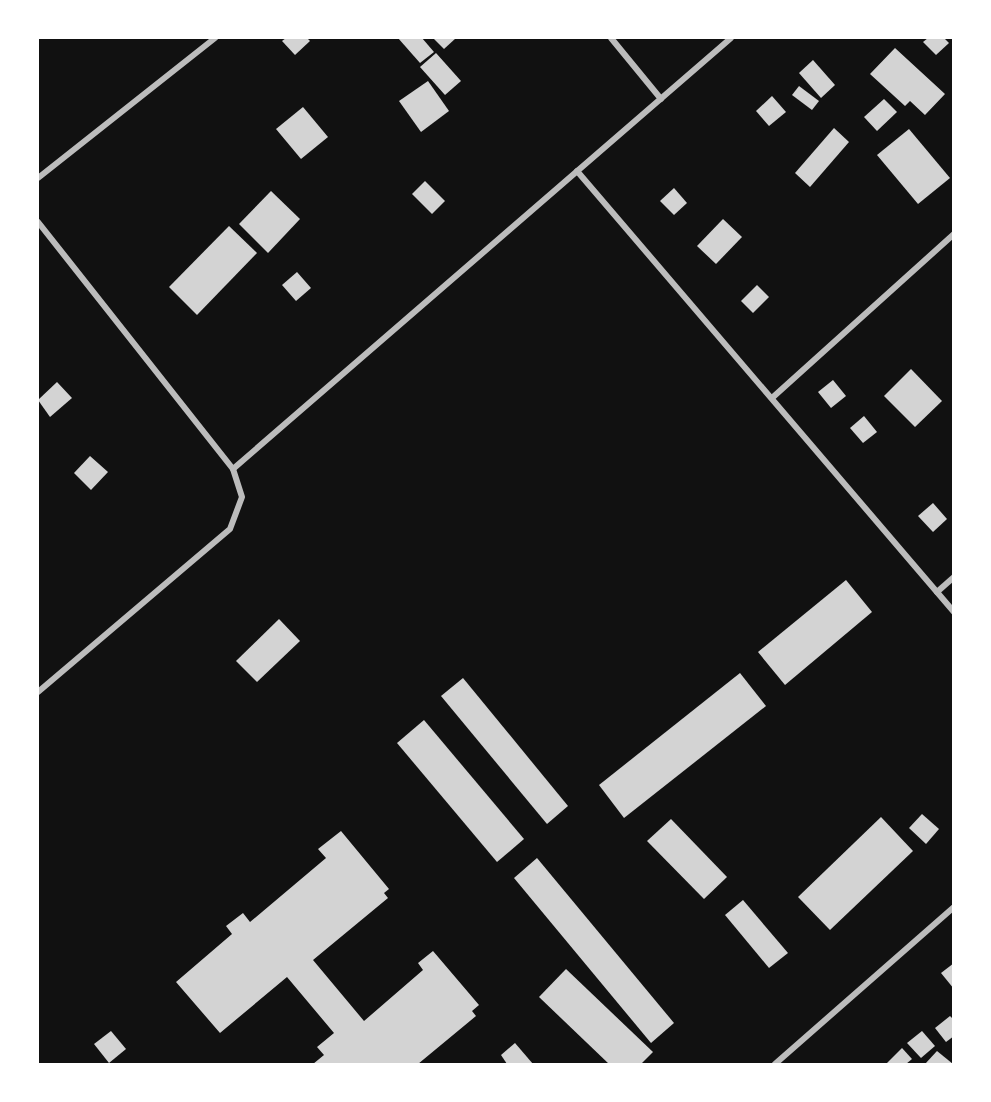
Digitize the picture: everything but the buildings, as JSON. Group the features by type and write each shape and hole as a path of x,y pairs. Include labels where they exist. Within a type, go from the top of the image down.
{"street":[{"path":"38,178 215,38"},
{"path":"611,38 661,99"},
{"path":"233,469 731,38"},
{"path":"578,171 954,612"},
{"path":"38,222 233,469 242,497 230,529 38,692"},
{"path":"772,398 954,234"},
{"path":"936,592 954,577"},
{"path":"775,1065 954,908"}]}
